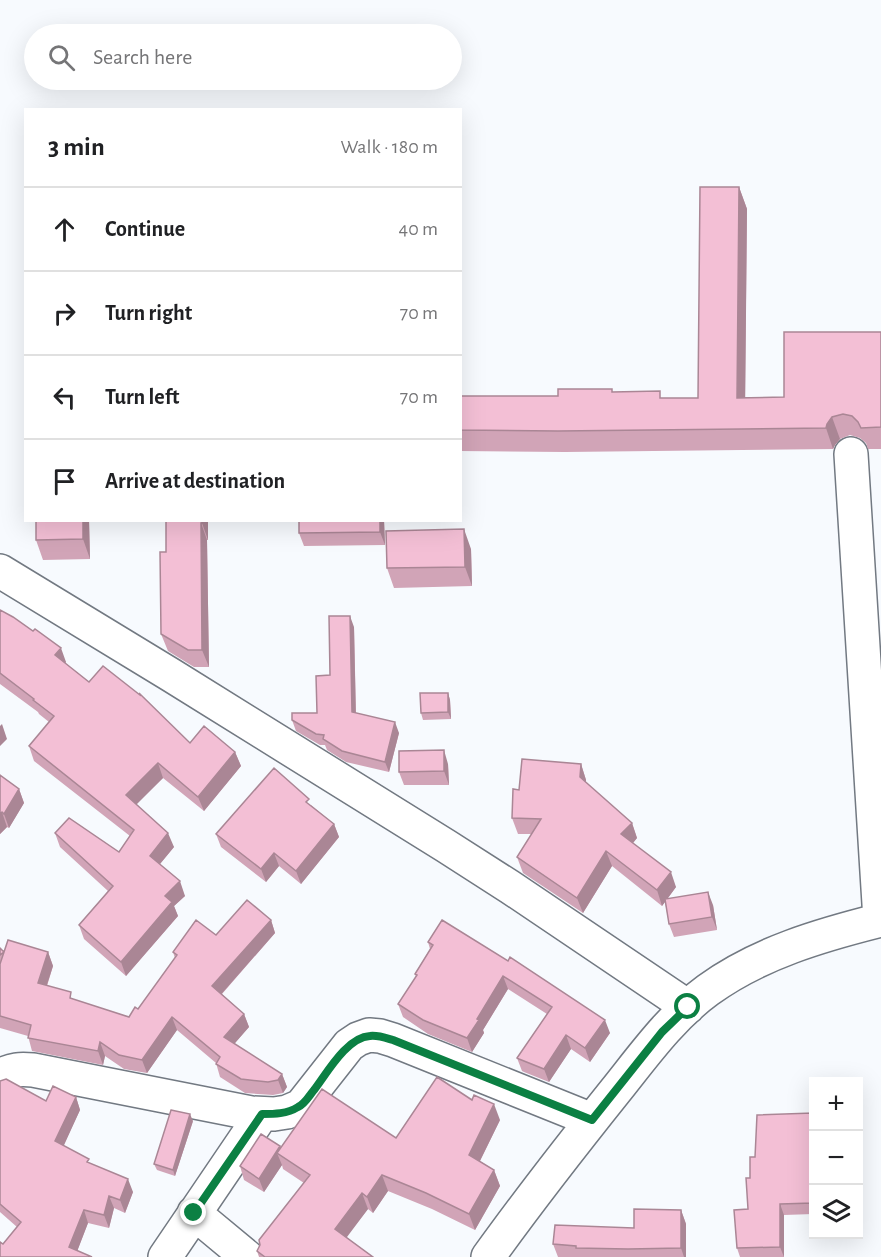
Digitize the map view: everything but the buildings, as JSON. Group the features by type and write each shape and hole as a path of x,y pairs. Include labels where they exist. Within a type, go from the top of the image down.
{"street":[{"path":"488,1257 559,1161 662,1032 688,1007 708,990 778,952 843,929 880,920 851,454"},
{"path":"0,571 446,846 688,1007"},
{"path":"3,1067 33,1070 262,1114 287,1112 301,1106 349,1045 369,1035 393,1040 592,1120"},
{"path":"165,1257 262,1114"},
{"path":"194,1213 247,1257"}],"route":[{"path":"194,1213 262,1114 287,1112 301,1106 349,1045 358,1039 369,1035 393,1040 592,1120 662,1032 688,1007"}]}
